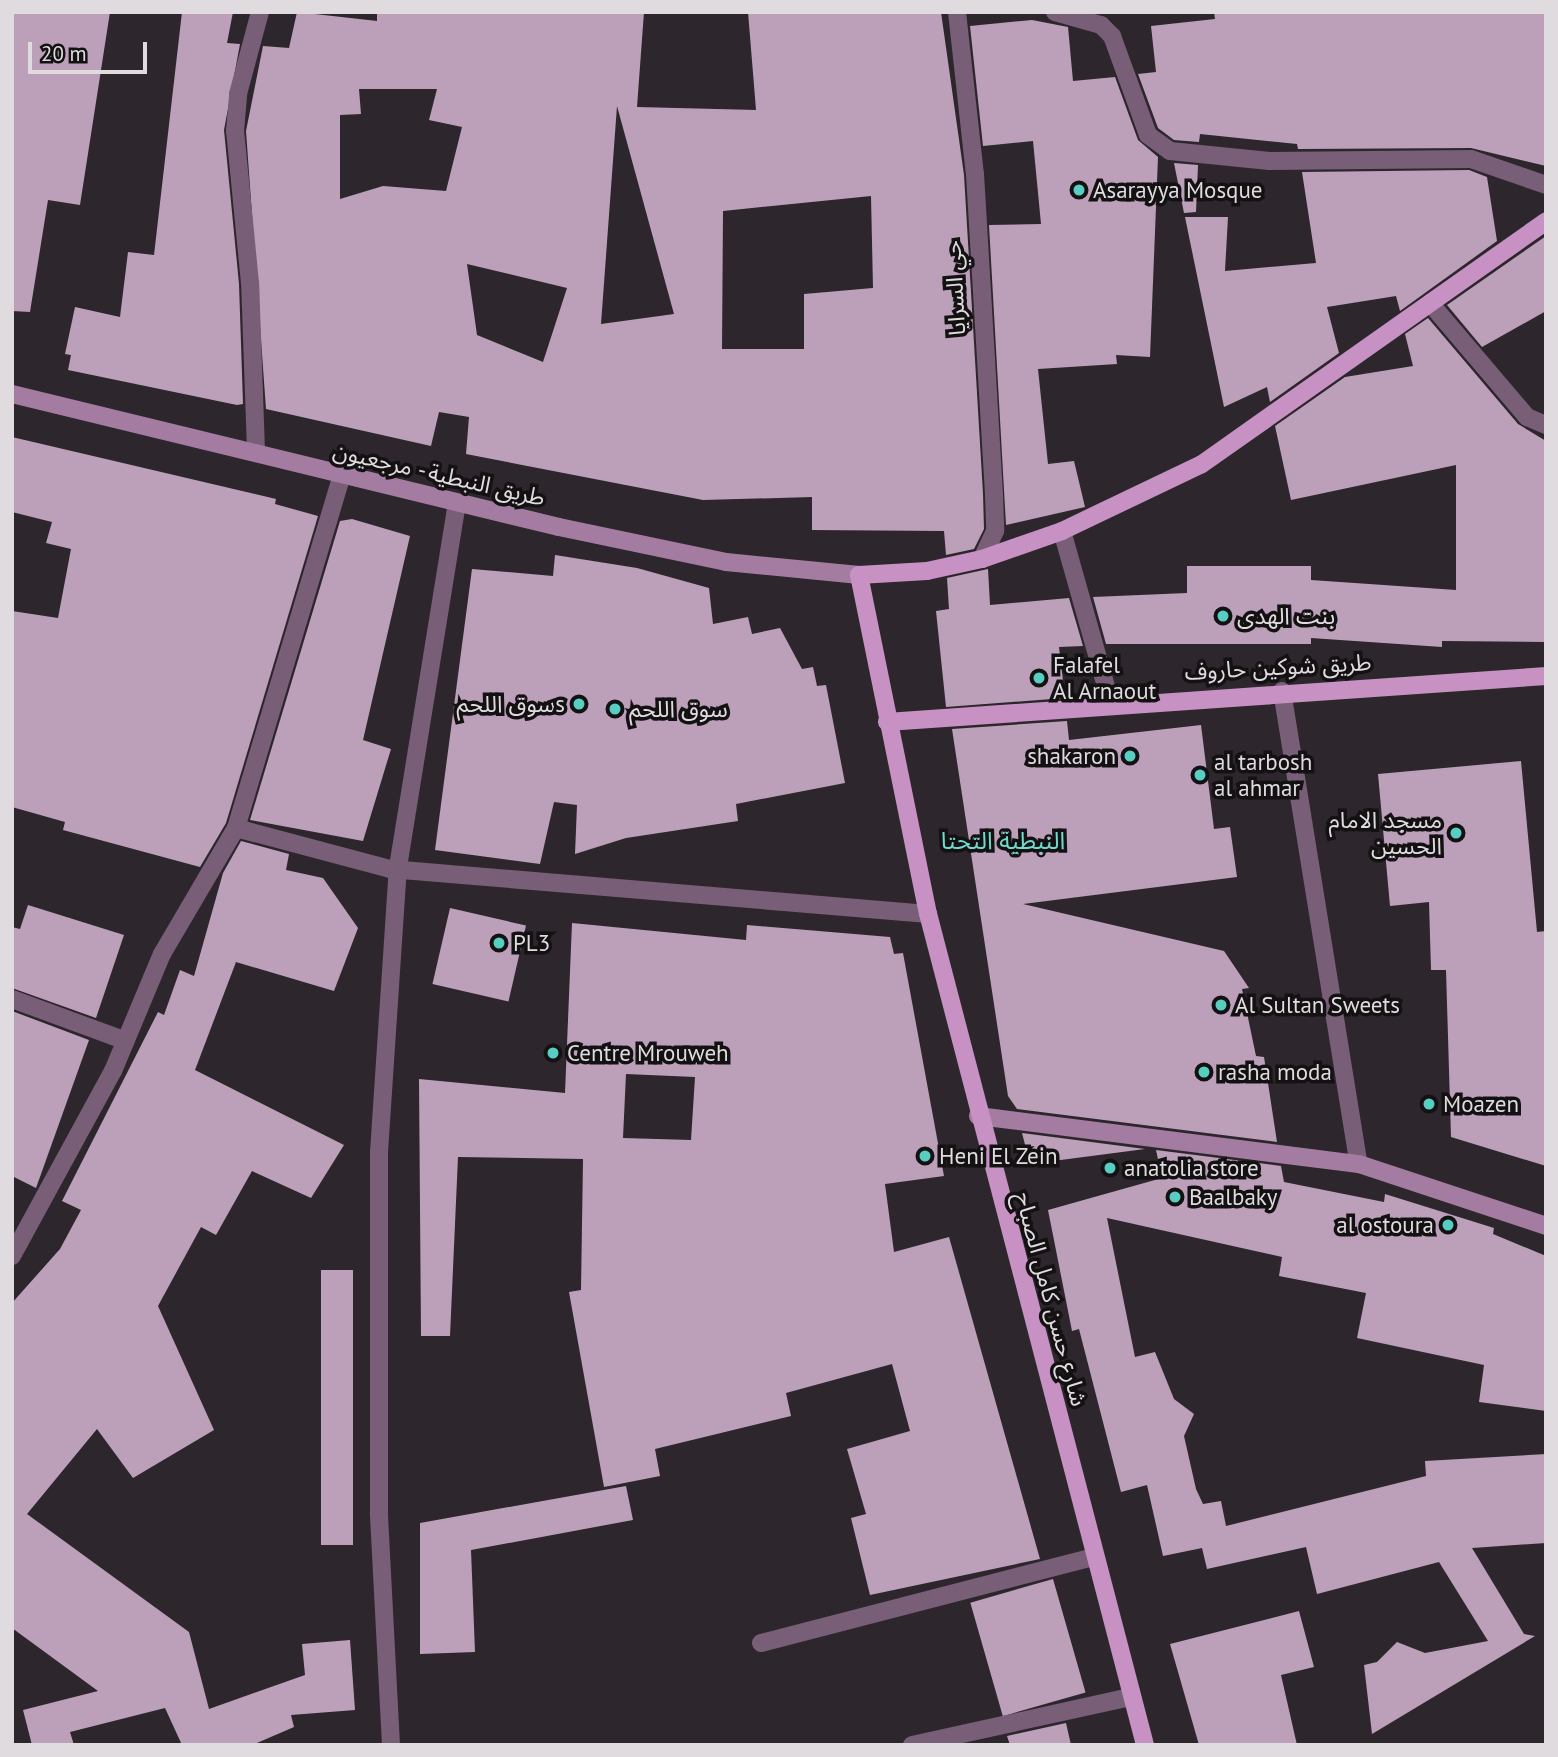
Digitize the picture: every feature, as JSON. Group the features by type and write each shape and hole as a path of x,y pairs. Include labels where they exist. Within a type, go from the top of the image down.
{"main road":[{"path":"859,575 927,571 982,559 1062,531 1202,464 1546,221"},
{"name":"طريق النبطية - مرجعيون","path":"12,394 256,451 341,478 726,562 859,575"},
{"name":"شارع حسن كامل الصباح","path":"859,575 928,914 1093,1557 1145,1745"},
{"name":"طريق شوكين حاروف","path":"887,722 1282,691 1546,676"},
{"path":"978,1116 1359,1164 1546,1226"}],"street":[{"path":"256,451 250,283 235,131 237,94 260,12"},
{"path":"1055,12 1101,25 1112,36 1148,135 1170,150 1270,162 1471,159 1546,184"},
{"name":"حي السرايا","path":"959,13 975,174 994,494 995,531 982,559"},
{"path":"1430,303 1527,416 1546,425"},
{"path":"12,1256 126,1041 162,954 236,828 341,478"},
{"path":"391,1745 379,1513 379,1152 398,867 457,504"},
{"path":"1062,531 1111,704"},
{"path":"1282,691 1359,1164"},
{"path":"236,828 398,867 467,878 928,914"},
{"path":"12,999 126,1041"},
{"path":"761,1643 1093,1557"},
{"path":"912,1745 1130,1697"}],"building":[{"path":"12,12 110,12 80,205 48,200 30,312 12,311"},
{"path":"182,12 233,12 227,43 240,44 224,130 239,284 243,404 237,405 68,370 71,355 65,354 75,307 120,317 128,252 154,255"},
{"path":"297,12 377,21 377,12 644,12 637,107 756,110 748,12 941,12 964,175 984,529 974,549 946,555 944,531 812,530 812,497 703,500 466,454 469,417 439,412 431,446 266,409 246,131 263,46 289,48","holes":["359,89 437,89 429,120 462,127 446,191 383,186 340,199 340,115 361,114","617,106 674,314 601,324","871,196 873,288 804,294 804,349 722,349 723,211","467,264 567,288 543,362 477,335"]},
{"path":"1214,12 1546,12 1546,166 1471,148 1298,149 1297,144 1200,134 1199,142 1174,140 1158,128 1138,74 1156,72 1151,26 1215,19"},
{"path":"1032,20 1068,27 1073,81 1115,77 1138,140 1158,157 1150,357 1116,355 1117,364 1038,369 1048,464 1074,461 1085,507 1006,525 989,225 1041,224 1033,141 983,146 970,26"},
{"path":"1174,163 1198,165 1196,212 1184,213"},
{"path":"1469,170 1487,177 1497,241 1400,311 1396,296 1327,307 1339,353 1270,402 1267,387 1224,407 1185,217 1228,217 1225,271 1316,263 1302,172"},
{"path":"1546,236 1546,311 1482,347 1447,305"},
{"path":"1428,318 1518,424 1546,441 1546,642 1442,641 1442,647 1311,638 1311,644 1106,644 1093,597 1187,593 1187,566 1311,566 1311,580 1456,590 1456,465 1291,500 1275,426 1345,377 1413,366 1405,334"},
{"path":"12,437 276,499 275,504 318,516 226,823 200,867 63,830 65,822 12,807 12,611 58,618 71,549 46,543 52,522 12,512"},
{"path":"352,519 410,536 363,740 391,749 363,841 250,820 340,521"},
{"path":"555,555 637,568 709,588 713,624 748,617 752,634 780,628 802,669 813,667 817,686 826,685 845,783 736,804 738,821 626,838 575,854 577,805 554,802 540,864 435,850 472,569 553,576"},
{"path":"988,569 990,605 1069,598 1083,646 1059,647 1065,698 946,707 936,611 949,609 947,578"},
{"path":"1067,721 1069,740 1201,725 1214,829 1230,827 1237,877 1023,904 1224,951 1249,988 1242,989 1256,1056 1264,1057 1277,1142 1017,1109 1008,1096 952,729"},
{"path":"1521,761 1537,932 1546,931 1546,1166 1451,1137 1446,970 1431,970 1429,902 1390,906 1378,774"},
{"path":"241,841 289,854 286,870 323,878 358,928 334,991 236,962 195,1070 344,1145 311,1198 252,1171 216,1235 201,1227 158,1306 214,1430 133,1478 97,1429 27,1514 189,1632 209,1709 305,1675 302,1644 350,1640 355,1710 291,1715 294,1727 252,1745 182,1745 165,1708 70,1732 74,1745 32,1745 23,1710 98,1691 12,1628 12,1303 60,1249 81,1210 62,1201 158,1012 164,1015 180,970 194,976 223,873"},
{"path":"28,905 124,935 96,1018 12,988 12,927 20,929"},
{"path":"450,908 526,926 508,1002 432,984"},
{"path":"572,923 746,940 747,925 890,937 894,954 903,953 944,1176 885,1184 894,1252 949,1237 1040,1559 870,1595 851,1518 866,1514 847,1449 910,1431 892,1364 786,1393 791,1416 655,1449 660,1476 604,1487 569,1292 581,1290 583,1159 458,1157 450,1336 421,1336 419,1079 565,1093","holes":["626,1074 695,1077 691,1140 623,1138"]},
{"path":"12,1011 89,1040 36,1188 12,1176"},
{"path":"1022,1133 1145,1149 1030,1164"},
{"path":"1156,1150 1281,1166 1284,1182 1384,1202 1385,1194 1494,1228 1493,1234 1546,1256 1546,1411 1479,1402 1484,1365 1357,1338 1366,1293 1279,1276 1282,1257 1107,1218 1135,1357 1155,1352 1174,1399 1194,1414 1184,1436 1196,1489 1203,1504 1221,1501 1226,1526 1426,1476 1425,1461 1546,1454 1546,1543 1472,1548 1524,1634 1535,1636 1372,1734 1364,1665 1377,1662 1397,1642 1425,1653 1488,1641 1439,1562 1317,1594 1306,1547 1207,1569 1202,1548 1163,1556 1147,1485 1121,1492 1079,1329 1072,1331 1048,1210 1162,1178"},
{"path":"321,1270 353,1270 353,1545 321,1545"},
{"path":"626,1486 633,1520 471,1550 475,1652 420,1654 420,1523"},
{"path":"1053,1579 1086,1692 1003,1716 970,1603"},
{"path":"1299,1611 1314,1667 1281,1675 1297,1745 1199,1745 1170,1644"},
{"path":"1066,1723 1071,1745 1010,1745 1007,1736"}],"place":[{"name":"Asarayya Mosque","path":"1079,190"},
{"name":"بنت الهدى","path":"1223,616"},
{"name":"Falafel Al Arnaout","path":"1039,678"},
{"name":"سوق اللحمs","path":"579,704"},
{"name":"سوق اللحم","path":"615,709"},
{"name":"shakaron","path":"1130,756"},
{"name":"al tarbosh al ahmar","path":"1200,775"},
{"name":"مسجد الامام الحسين","path":"1456,833"},
{"name":"PL3","path":"499,943"},
{"name":"Al Sultan Sweets","path":"1221,1005"},
{"name":"Centre Mrouweh","path":"553,1053"},
{"name":"rasha moda","path":"1204,1072"},
{"name":"Moazen","path":"1429,1104"},
{"name":"Heni El Zein","path":"925,1156"},
{"name":"anatolia store","path":"1110,1168"},
{"name":"Baalbaky","path":"1175,1197"},
{"name":"al ostoura","path":"1448,1225"}],"district":[{"name":"النبطية التحتا","path":"1003,841"}]}
